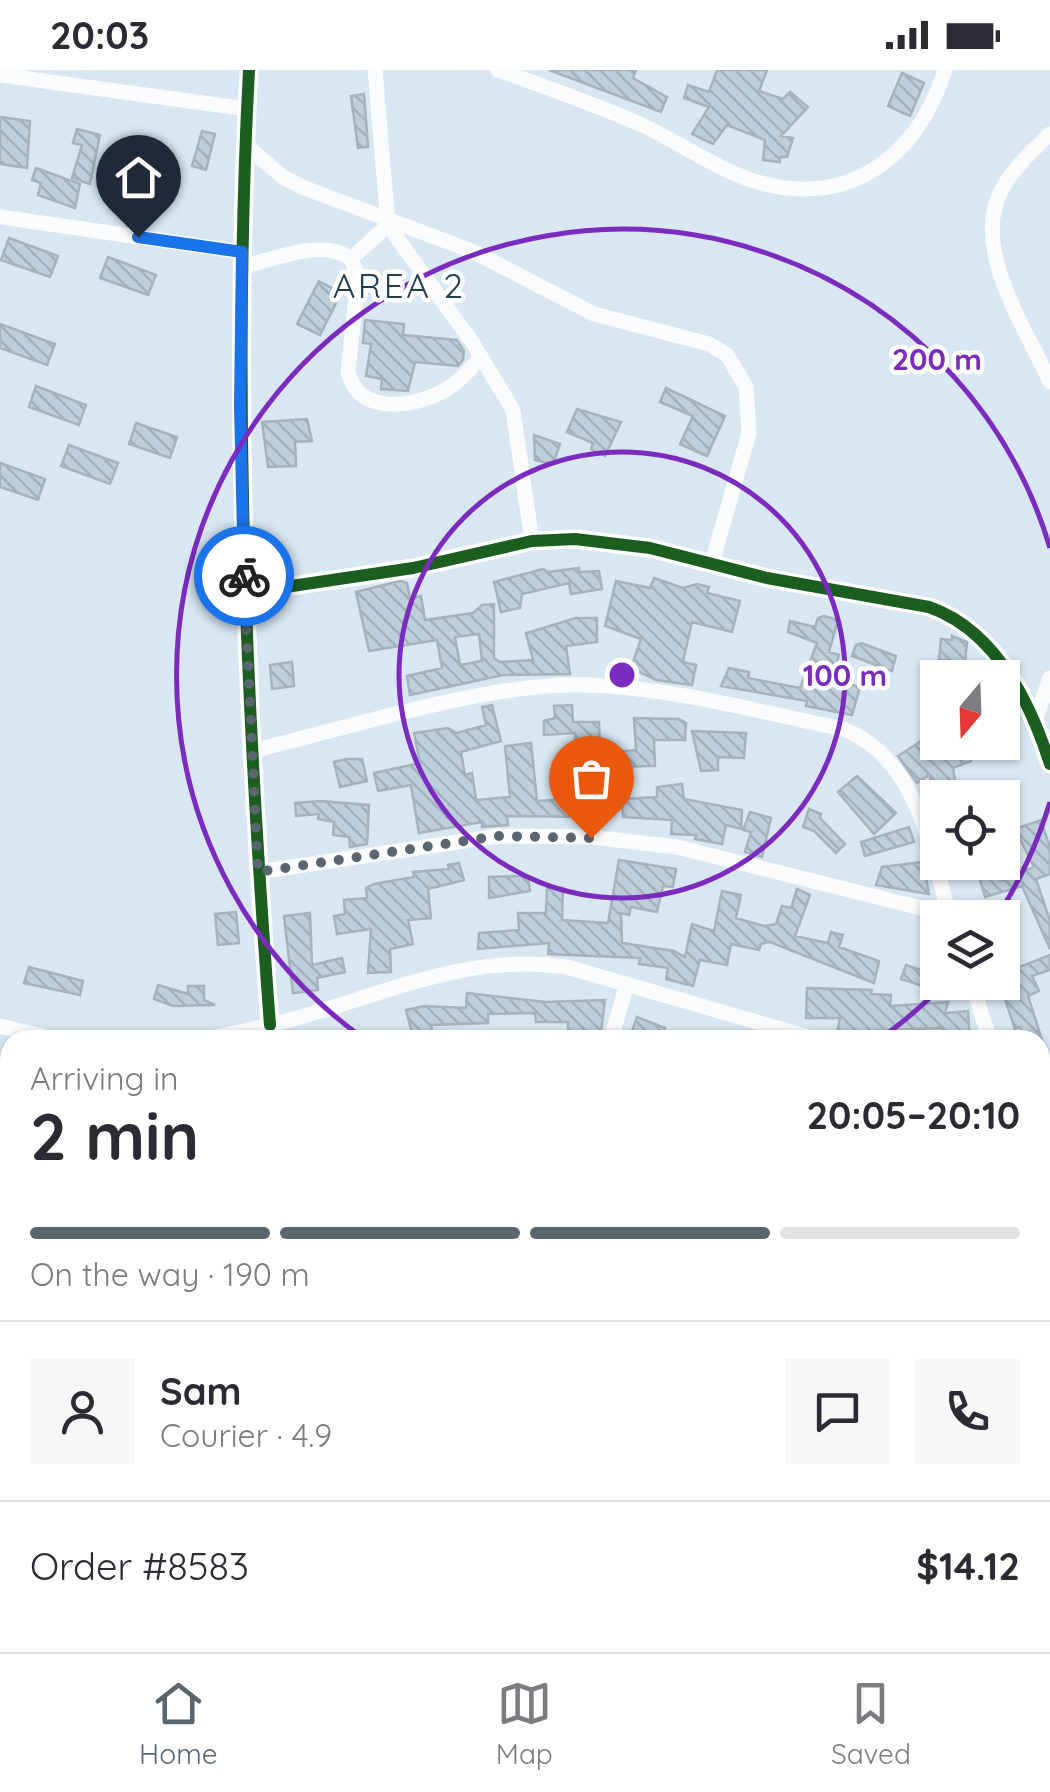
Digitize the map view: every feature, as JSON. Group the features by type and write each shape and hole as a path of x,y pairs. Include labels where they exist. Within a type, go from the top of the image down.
{"street":[{"path":"250,70 242,260 245,593 258,872 270,1025"},
{"path":"375,70 387,220 482,357 518,426 532,541"},
{"path":"498,70 644,126 748,179 812,190 873,171 899,152 922,126 946,70"},
{"path":"0,75 248,109"},
{"path":"1050,134 1014,170 1000,193 993,242 1000,268 1050,382"},
{"path":"247,146 283,177 302,187 504,266 594,314 708,344 726,354 746,387 749,433 712,563"},
{"path":"0,217 242,260 318,250 333,250 352,259 358,276 348,372 359,395 392,404 437,394 482,357"},
{"path":"352,259 387,220"},
{"path":"245,593 412,568 532,541 613,542 712,563 953,615 987,643 1036,718 1050,764"},
{"path":"1036,718 1050,678"},
{"path":"252,751 492,695 585,685 634,688 843,729 870,742 889,760 926,827 945,900"},
{"path":"258,872 498,836 591,838 678,847 920,909"},
{"path":"248,1030 422,977 508,963 567,968 782,1030"},
{"path":"614,1030 626,988"},
{"path":"977,1000 987,1030"}],"building":[{"path":"549,70 636,70 633,78 667,97 661,112"},
{"path":"717,70 767,70 759,91 783,99 790,92 808,107 781,136 793,138 787,157 780,157 780,162 763,160 765,140 727,125 713,144 692,134 709,107 684,98 688,85 709,92"},
{"path":"902,73 924,83 910,116 888,106"},
{"path":"364,94 368,147 358,148 351,96"},
{"path":"0,117 30,121 27,168 0,164"},
{"path":"77,129 100,135 90,184 72,178 82,145 73,143"},
{"path":"202,131 215,134 206,170 192,166"},
{"path":"121,163 162,170 160,182 130,177 127,188 114,184"},
{"path":"36,168 80,184 75,208 38,195 41,183 32,180"},
{"path":"9,238 58,256 50,277 1,260"},
{"path":"108,257 156,275 148,295 100,278"},
{"path":"319,281 341,293 320,335 297,324"},
{"path":"365,320 404,324 403,335 457,340 464,351 463,360 458,366 415,362 408,391 381,389 382,379 366,376 371,344 363,343"},
{"path":"0,324 55,344 47,365 0,348"},
{"path":"36,386 86,405 79,425 29,407"},
{"path":"666,388 725,416 707,456 680,444 693,416 660,402"},
{"path":"577,409 621,422 605,456 591,449 593,443 567,432"},
{"path":"307,419 312,441 295,442 296,466 268,467 262,422"},
{"path":"136,423 177,437 170,458 129,444"},
{"path":"534,435 560,444 553,464 535,460"},
{"path":"69,445 118,463 110,484 61,466"},
{"path":"0,463 45,479 38,500 0,487"},
{"path":"579,568 579,572 599,571 602,589 571,594 569,583 522,594 520,608 501,612 494,582 543,569 548,572"},
{"path":"654,578 683,588 697,584 709,587 707,593 740,601 732,632 692,622 683,662 696,665 692,685 656,680 631,668 641,639 605,626 616,581 650,588"},
{"path":"400,581 407,583 410,598 421,596 425,620 473,613 482,605 494,604 494,658 500,662 533,660 526,633 576,618 597,618 597,642 566,646 570,674 503,675 410,695 407,676 442,668 437,640 369,651 356,592","holes":["479,634 482,661 460,665 455,637"]},
{"path":"818,618 838,620 829,652 839,655 832,679 860,687 852,715 806,706 807,701 721,686 729,668 749,672 748,678 800,688 817,643 788,632 790,621 815,627"},
{"path":"952,636 967,642 965,660 939,660 941,639 952,640"},
{"path":"861,643 896,656 892,671 852,656"},
{"path":"292,662 294,686 272,689 270,665"},
{"path":"492,705 501,741 461,752 465,775 472,773 476,800 510,797 505,746 531,743 537,801 594,797 594,817 507,816 508,825 482,827 482,822 419,833 411,785 378,791 374,773 420,763 414,733 448,728 457,733 486,725 482,707"},
{"path":"572,705 573,722 599,722 600,754 636,750 634,718 679,719 686,723 685,740 654,740 655,766 602,767 603,795 585,795 584,764 579,764 580,744 575,744 575,733 544,735 544,721 555,718 554,706"},
{"path":"692,731 746,733 744,758 718,757 718,770 701,771"},
{"path":"920,742 920,760 971,761 953,768 955,780 931,780 929,775 917,783 898,756"},
{"path":"362,759 367,781 340,787 334,762"},
{"path":"857,776 896,813 874,834 838,792"},
{"path":"682,784 684,799 742,810 741,829 726,825 722,844 695,839 696,835 671,834 672,820 623,817 622,799 657,797 657,787"},
{"path":"295,803 369,805 367,844 350,847 349,837 333,835 334,822 318,819 319,814 296,816"},
{"path":"809,809 821,814 820,818 845,844 836,853 814,831 803,827"},
{"path":"750,812 771,818 762,857 745,852 751,832 743,830"},
{"path":"1041,820 1050,848 1050,874 1036,879 1050,921 1050,949 1022,886 985,897 980,880 1020,880 1020,873 1034,867 1020,839 1020,827"},
{"path":"909,827 914,842 865,856 861,842"},
{"path":"619,860 676,869 673,887 663,886 657,912 631,907 629,915 621,913 622,943 674,951 685,957 692,924 714,931 722,891 741,895 736,918 764,926 776,924 782,906 791,908 797,889 810,895 795,936 828,943 831,932 843,935 839,947 879,961 874,983 770,942 761,944 759,950 731,944 727,965 700,960 693,986 666,979 668,968 639,964 640,958 548,954 549,943 478,949 479,933 519,930 518,913 546,913 547,887 563,888 562,920 608,923"},
{"path":"920,862 920,880 926,880 929,894 876,885 882,867"},
{"path":"459,863 464,880 428,889 431,918 408,920 413,944 390,949 391,972 368,973 371,929 337,934 334,916 345,914 344,900 367,898 366,888 374,884 414,877 413,872 449,869 448,865"},
{"path":"489,877 528,877 530,891 489,898"},
{"path":"236,912 239,943 218,945 215,914"},
{"path":"310,913 312,965 342,958 345,972 317,978 318,990 293,993 284,916"},
{"path":"1050,955 1050,970 1032,976 1039,991 1028,996 1039,1030 1015,1029 1005,1000 1020,1000 1020,967"},
{"path":"906,965 920,970 920,985 901,979"},
{"path":"29,967 83,981 80,995 24,983"},
{"path":"158,985 188,994 188,986 204,986 204,1000 215,1005 173,1006 154,999"},
{"path":"807,988 872,990 871,994 891,995 890,1006 948,1002 945,1013 968,1011 969,1030 838,1030 840,1018 806,1018"},
{"path":"467,993 546,1002 605,1000 601,1030 568,1030 568,1022 536,1022 535,1013 488,1014 488,1023 431,1025 432,1030 411,1030 406,1010 424,1006 466,1008"},
{"path":"637,1017 665,1028 664,1030 632,1030"}],"cycle path":[{"path":"249,70 242,309 244,548 270,1025"},
{"path":"245,593 413,568 532,541 575,539 650,548 767,578 929,607 973,632 1007,670 1032,716 1050,764"}],"way so far":[{"path":"244,576 258,872 498,836 591,838"}],"district":[{"name":"AREA 2","path":"399,286"}],"route":[{"path":"138,237 242,252 244,576"}]}
